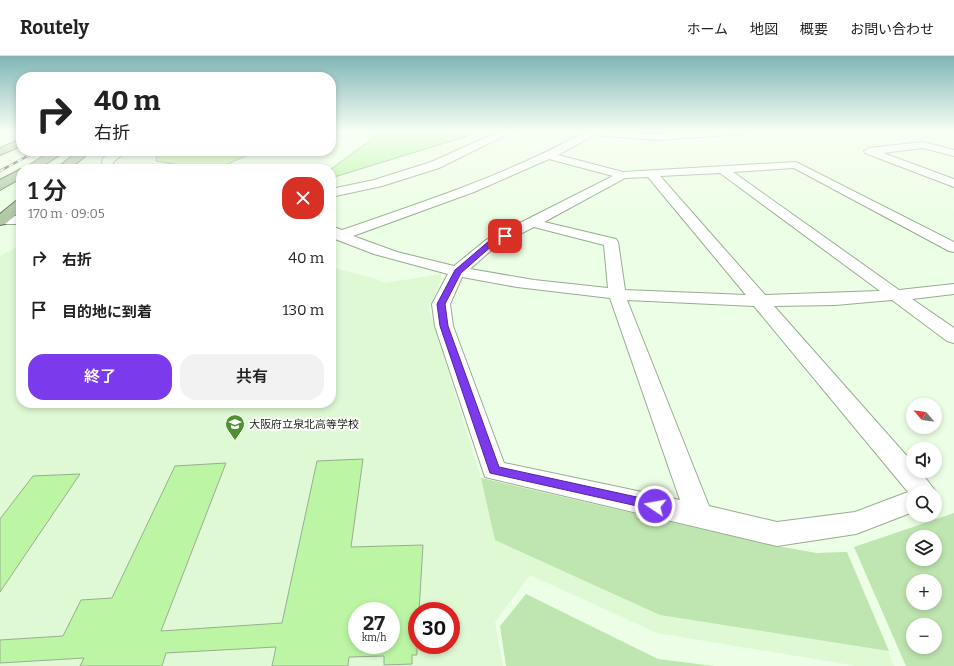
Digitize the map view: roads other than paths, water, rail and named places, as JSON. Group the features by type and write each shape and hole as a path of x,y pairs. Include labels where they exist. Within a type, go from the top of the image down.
{"main road":[{"path":"0,186 16,176"},
{"path":"0,221 16,208"}],"street":[{"path":"336,192 377,183 435,165 447,159"},
{"path":"336,233 465,190 541,159"},
{"path":"563,159 622,175 796,165 954,248"},
{"path":"891,159 954,184"},
{"path":"723,170 954,337"},
{"path":"652,174 918,486"},
{"path":"622,175 491,243 458,272 441,304 444,326 494,470 699,515 777,534 856,523 906,504"},
{"path":"0,221 16,220"},
{"path":"532,223 611,242 618,295 699,515"},
{"path":"336,233 381,252 458,272 506,282 618,295 667,299 818,300 954,290"}],"railway":[{"path":"0,171 21,159"}],"place":[{"name":"大阪府立泉北高等学校","path":"235,441"}]}
